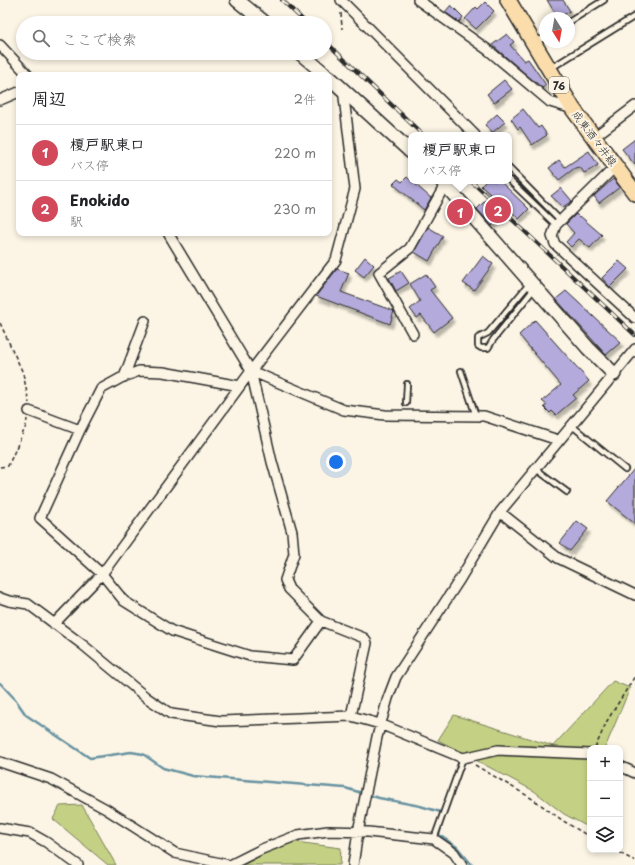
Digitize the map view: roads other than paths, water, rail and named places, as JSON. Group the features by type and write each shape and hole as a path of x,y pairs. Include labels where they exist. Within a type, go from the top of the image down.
{"main road":[{"name":"成東酒々井線","path":"508,0 539,40"},
{"name":"成東酒々井線","path":"542,48 549,69 572,109 616,166 633,185"}],"street":[{"path":"237,0 256,16"},
{"path":"418,0 488,50 550,102 572,109"},
{"path":"341,4 472,132"},
{"path":"0,46 25,72"},
{"path":"308,60 322,72"},
{"path":"332,80 408,149"},
{"path":"54,624 102,574 251,371 336,260 355,189 343,89"},
{"path":"0,100 16,93"},
{"path":"594,137 635,106"},
{"path":"616,166 558,223 552,236 554,244 635,318"},
{"path":"413,334 379,273 410,248 443,184"},
{"path":"445,184 588,348 614,374"},
{"path":"170,236 251,371 272,462 292,532 294,554 286,580 289,589 321,621 364,638 367,643 352,716"},
{"path":"124,377 145,321"},
{"path":"353,865 358,832 380,724 396,677 460,579 500,512 558,440 635,349"},
{"path":"240,386 163,372 139,371 101,389 80,430 40,518 102,574 124,601 172,631 250,656 293,660 321,621"},
{"path":"251,371 344,410 385,415 484,416 558,440"},
{"path":"29,411 80,430"},
{"path":"500,512 558,558 635,595"},
{"path":"0,598 9,602 28,604 83,645 147,698 171,714 221,721 352,716 380,724 463,758 498,750 587,754"},
{"path":"0,762 51,780 106,809 175,853 229,865 262,849 298,836 328,831 358,832 434,839 454,853 462,865"},
{"path":"623,767 635,773"},
{"path":"0,828 30,833 52,846 78,865"}],"lane":[{"path":"575,18 604,0"},
{"path":"549,69 635,16"},
{"path":"512,171 558,223"},
{"path":"512,183 558,223"},
{"path":"532,285 492,340 488,348 481,348 478,346 478,338 488,333 532,285"},
{"path":"461,371 476,416"},
{"path":"406,402 407,384"},
{"path":"571,425 625,469"},
{"path":"536,469 567,492"},
{"path":"434,839 463,758"}],"waterway":[{"path":"0,683 15,699 26,715 90,758 131,752 143,754 163,768 193,776 345,788 379,798 420,806 444,813"},
{"path":"442,823 439,835 457,847 472,865"}],"railway":[{"path":"282,0 299,16"},
{"path":"332,48 420,132"},
{"path":"474,184 635,335"}],"place":[{"name":"Enokido","path":"498,210"},
{"name":"榎戸駅東口","path":"460,212"}]}
